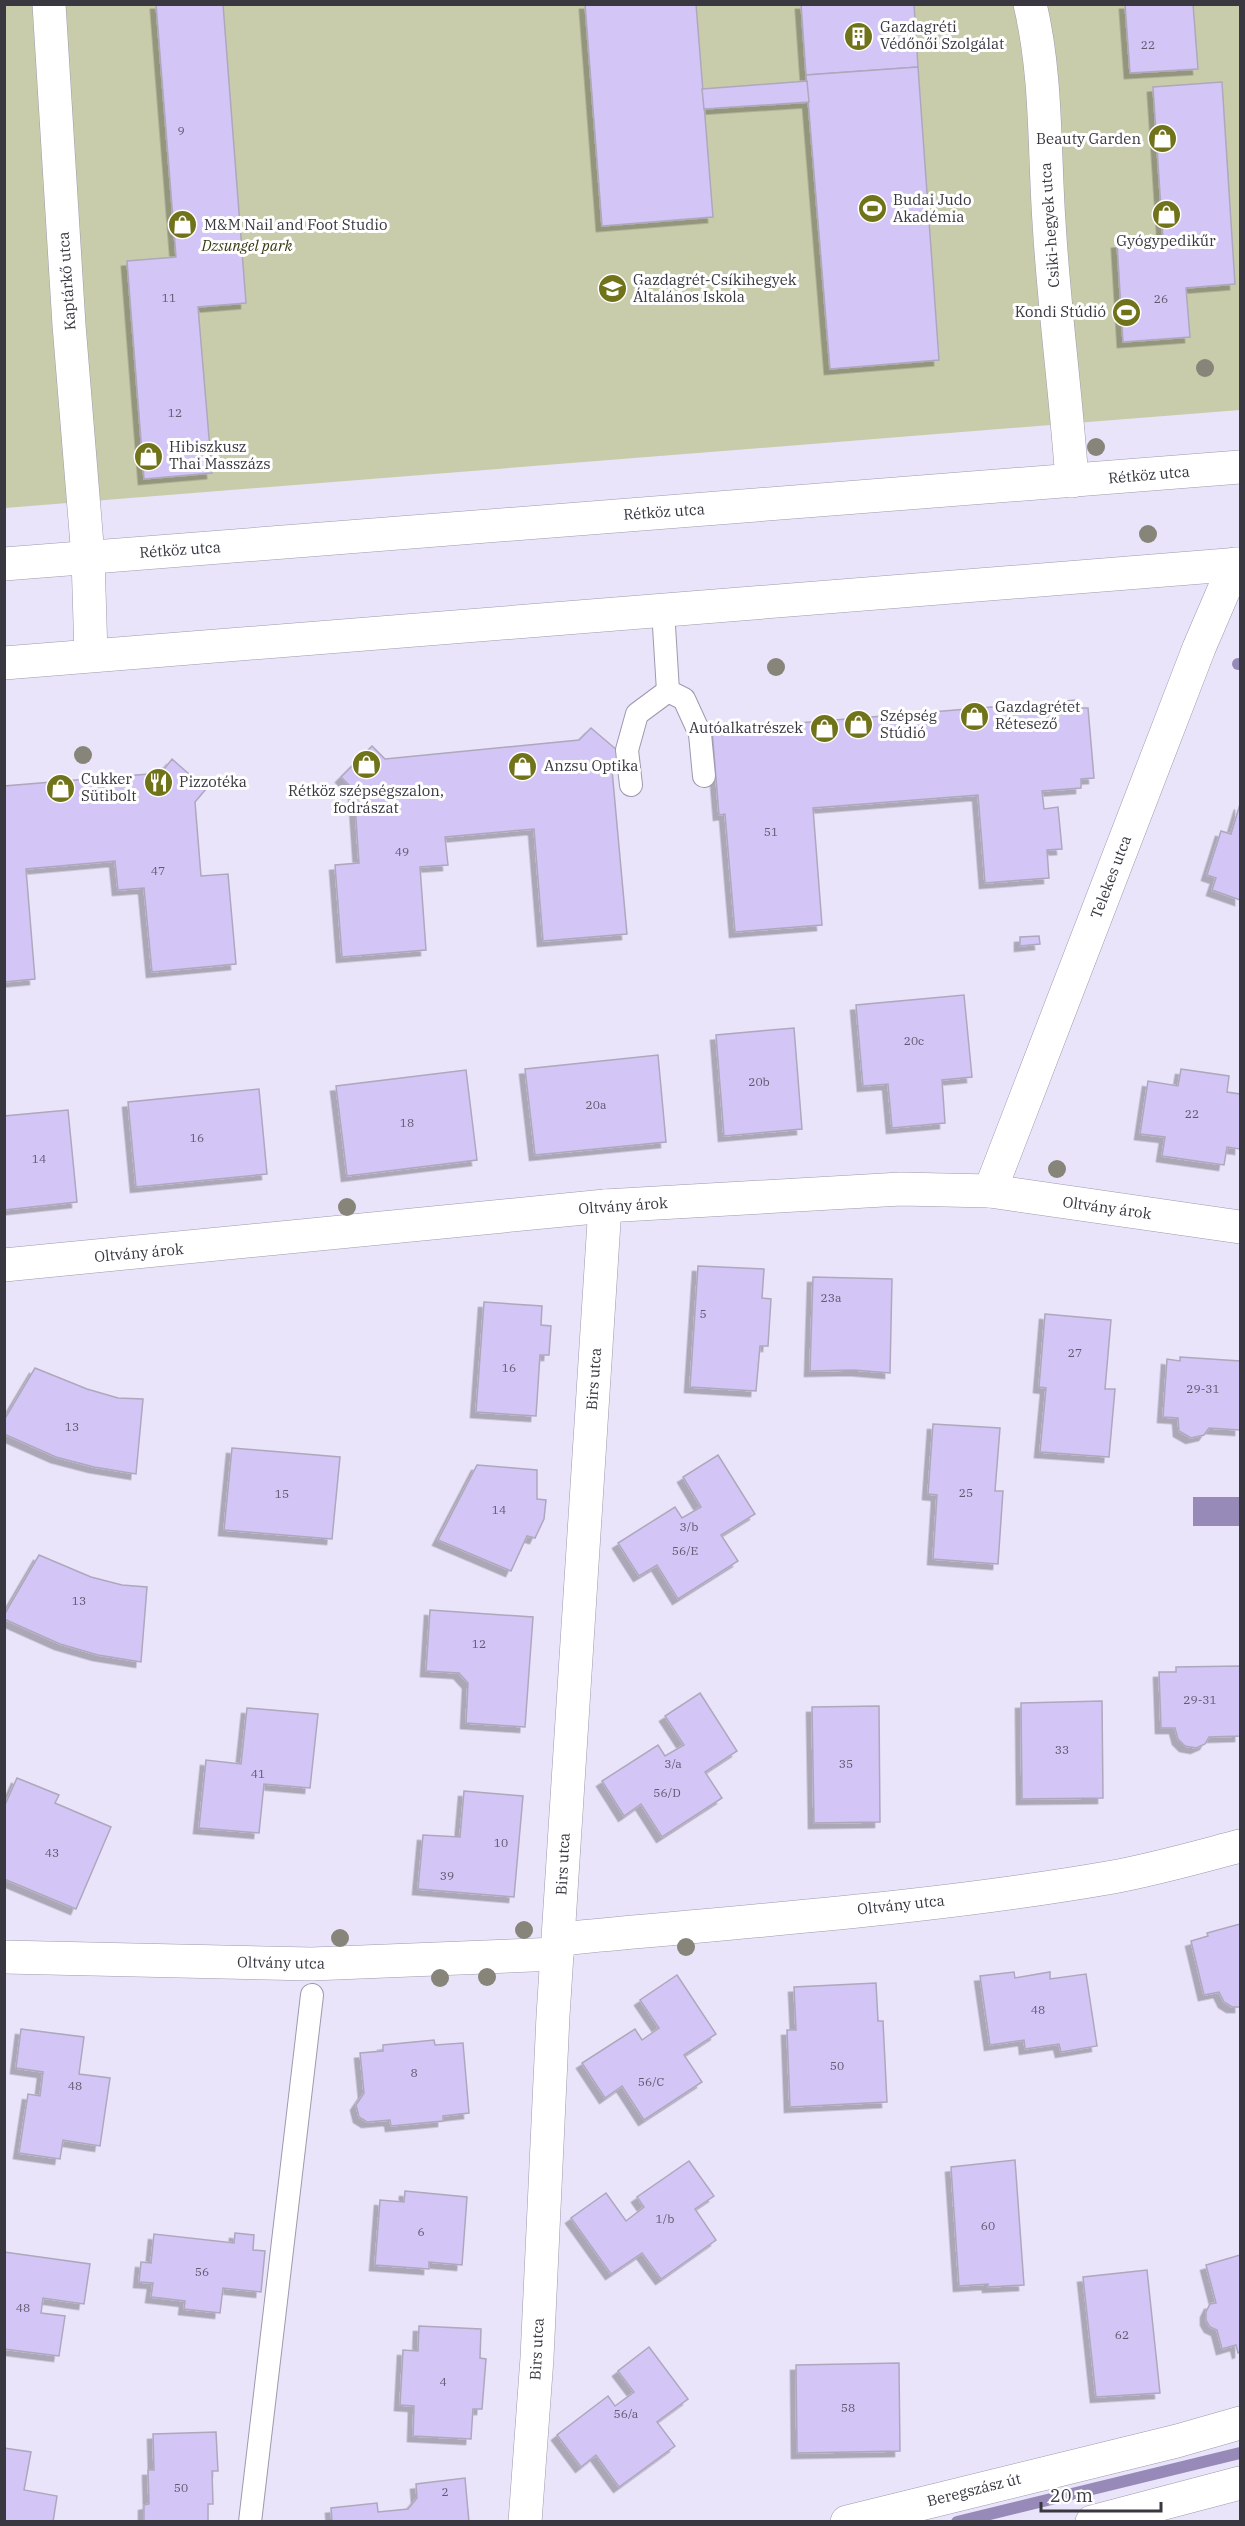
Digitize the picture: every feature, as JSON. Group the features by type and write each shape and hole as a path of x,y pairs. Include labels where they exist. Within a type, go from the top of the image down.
{"street":[{"name":"Kaptárkő utca","path":"49,4 69,325 88,556"},
{"name":"Csiki-hegyek utca","path":"1030,4 1035,22 1041,80 1052,265 1072,481"},
{"name":"Rétköz utca","path":"4,564 1240,467"},
{"path":"88,556 91,656"},
{"path":"4,663 1238,564"},
{"name":"Telekes utca","path":"990,1191 1199,648 1238,564"},
{"name":"Oltvány árok","path":"4,1265 605,1206 900,1189 990,1191 1240,1227"},
{"name":"Birs utca","path":"525,2522 537,2358 558,1947 605,1206"},
{"name":"Oltvány utca","path":"4,1957 312,1964 558,1947 1044,1887 1114,1876 1240,1846"},
{"name":"Beregszász út","path":"847,2522 1177,2441 1240,2423"},
{"path":"1092,2522 1240,2483"}],"lane":[{"path":"663,610 668,691"},
{"path":"668,691 684,699 700,734 704,776"},
{"path":"631,785 627,750 637,714 668,691"},
{"path":"250,2522 312,1995"}],"green space":[{"name":"Dzsungel park","path":"5,5 1240,5 1240,410 5,508"}],"shaded area":[{"path":"1193,1497 1240,1497 1240,1526 1193,1526"}],"building":[{"path":"156,4 223,4 246,303 198,307 212,473 144,479 127,261 176,257"},
{"path":"585,4 696,4 713,217 602,226"},
{"name":"Gazdagréti Védőnői Szolgálat","path":"801,4 914,4 918,67 806,75"},
{"path":"1125,4 1193,4 1198,69 1130,73"},
{"path":"918,67 939,360 830,369 806,75"},
{"path":"807,81 809,102 704,109 702,89"},
{"path":"1222,82 1235,284 1186,288 1190,337 1123,342 1117,243 1163,239 1153,87"},
{"path":"1076,700 1077,708 1088,708 1094,778 1081,779 1081,788 1042,791 1044,809 1058,807 1062,849 1047,850 1049,878 985,883 978,795 813,808 822,925 735,932 725,814 719,815 712,730"},
{"path":"591,728 624,756 612,770 627,934 543,941 534,829 445,837 448,865 420,867 426,950 342,957 335,865 359,863 354,790 341,777 372,746 385,759 579,740"},
{"path":"172,759 206,789 195,802 201,876 228,874 236,964 152,972 144,888 118,890 115,861 26,869 35,979 4,982 4,786 161,773"},
{"path":"1240,804 1240,900 1212,890 1216,878 1207,875 1221,831 1231,834"},
{"path":"1039,936 1040,944 1020,946 1020,937"},
{"path":"964,995 972,1077 942,1080 945,1123 892,1128 888,1084 863,1086 856,1005"},
{"path":"794,1028 802,1129 724,1136 716,1035"},
{"path":"658,1055 666,1142 535,1155 525,1069"},
{"path":"1181,1069 1229,1076 1227,1092 1240,1094 1240,1149 1227,1147 1224,1165 1162,1156 1165,1137 1140,1134 1148,1081 1178,1086"},
{"path":"466,1070 477,1160 347,1176 336,1086"},
{"path":"259,1089 267,1174 136,1187 128,1102"},
{"path":"68,1110 77,1202 4,1210 4,1116"},
{"path":"698,1266 764,1269 762,1298 771,1299 768,1346 760,1346 756,1391 690,1387"},
{"path":"813,1277 892,1279 890,1373 854,1370 810,1371"},
{"path":"484,1302 542,1306 541,1325 551,1326 549,1355 540,1355 536,1416 476,1412"},
{"path":"1045,1314 1111,1320 1105,1389 1115,1389 1109,1457 1040,1452 1046,1388 1039,1387"},
{"path":"1180,1357 1240,1361 1240,1430 1209,1428 1204,1435 1191,1438 1179,1431 1178,1418 1163,1417 1167,1359 1180,1361"},
{"path":"35,1368 87,1389 118,1398 143,1399 136,1474 94,1467 56,1457 4,1434 4,1420"},
{"path":"933,1424 1000,1428 995,1491 1003,1491 998,1564 933,1559 937,1495 928,1494"},
{"path":"232,1448 340,1457 332,1539 224,1530"},
{"path":"718,1455 755,1514 721,1535 738,1561 678,1599 657,1565 639,1576 618,1543 675,1507 682,1518 701,1507 683,1477"},
{"path":"477,1465 537,1470 537,1499 546,1500 544,1519 535,1538 527,1536 511,1571 438,1540"},
{"path":"39,1555 91,1577 122,1585 147,1587 141,1662 98,1655 60,1644 4,1619 4,1615"},
{"path":"430,1610 533,1617 525,1727 466,1723 468,1683 459,1673 426,1671"},
{"path":"1240,1666 1240,1736 1209,1737 1205,1744 1196,1748 1185,1746 1178,1739 1175,1728 1161,1728 1159,1672 1176,1672 1176,1667"},
{"path":"700,1693 737,1751 705,1772 722,1798 662,1837 641,1804 624,1816 602,1781 658,1745 665,1756 684,1745 665,1716"},
{"path":"1102,1701 1103,1798 1022,1799 1021,1703"},
{"path":"879,1706 880,1822 814,1823 812,1707"},
{"path":"247,1708 318,1714 310,1788 264,1784 259,1833 199,1828 206,1760 241,1764"},
{"path":"17,1778 59,1795 55,1803 111,1827 76,1909 4,1879 4,1807"},
{"path":"464,1791 523,1796 514,1897 418,1889 423,1835 460,1837"},
{"path":"1240,1924 1240,2007 1232,2007 1224,2002 1219,1992 1204,1995 1191,1941 1208,1936 1207,1933"},
{"path":"1014,1972 1015,1978 1050,1972 1050,1979 1086,1974 1097,2046 1061,2052 1059,2044 1025,2049 1024,2040 990,2045 980,1976"},
{"path":"677,1975 716,2034 684,2055 702,2082 644,2120 622,2086 605,2098 582,2063 635,2029 642,2040 659,2028 640,2000"},
{"path":"876,1983 878,2021 883,2021 887,2102 790,2107 787,2030 796,2030 794,1987"},
{"path":"21,2029 84,2037 79,2074 110,2078 100,2146 63,2140 60,2159 19,2153 28,2094 40,2096 43,2072 16,2068"},
{"path":"434,2040 435,2045 463,2043 469,2113 443,2116 443,2121 391,2126 390,2120 367,2122 359,2117 356,2105 364,2093 360,2053 383,2051 383,2045"},
{"path":"1015,2160 1024,2285 959,2286 951,2167"},
{"path":"689,2161 714,2196 695,2209 716,2240 661,2279 642,2253 611,2274 571,2218 606,2193 626,2221 644,2207 637,2197"},
{"path":"405,2191 467,2197 462,2265 429,2262 429,2269 375,2265 380,2200 404,2202"},
{"path":"235,2233 254,2235 253,2250 265,2251 261,2292 223,2288 220,2313 184,2309 185,2301 151,2297 153,2283 139,2282 141,2262 151,2263 154,2234 234,2243"},
{"path":"4,2252 90,2264 84,2304 43,2298 41,2313 65,2316 59,2356 4,2349"},
{"path":"1240,2255 1240,2352 1238,2353 1236,2345 1222,2349 1217,2330 1210,2327 1206,2320 1206,2312 1210,2304 1216,2303 1206,2265"},
{"path":"1147,2270 1160,2393 1096,2397 1083,2277"},
{"path":"419,2326 481,2329 480,2358 486,2359 482,2409 473,2409 471,2439 413,2436 414,2406 400,2405 403,2350 418,2351"},
{"path":"649,2347 688,2399 657,2422 675,2446 619,2487 596,2455 581,2467 557,2435 608,2396 615,2406 634,2392 618,2371"},
{"path":"899,2363 900,2451 797,2453 796,2365"},
{"path":"216,2432 218,2471 212,2471 213,2504 208,2504 208,2522 144,2522 144,2505 149,2504 148,2470 154,2470 153,2434"},
{"path":"4,2448 31,2452 24,2490 57,2496 53,2522 4,2522"},
{"path":"465,2478 469,2522 332,2522 331,2508 377,2503 378,2512 408,2509 417,2498 416,2484"}],"waterway":[{"path":"957,2522 1240,2453"}],"place":[{"name":"Gazdagréti Védőnői Szolgálat","path":"859,36"},
{"name":"Beauty Garden","path":"1162,139"},
{"name":"Budai Judo Akadémia","path":"872,209"},
{"name":"Gyógypedikűr","path":"1166,214"},
{"name":"M&M Nail and Foot Studio","path":"183,225"},
{"name":"Gazdagrét-Csíkihegyek Általános Iskola","path":"612,289"},
{"name":"Kondi Stúdió","path":"1127,312"},
{"name":"Hibiszkusz Thai Masszázs","path":"148,456"},
{"name":"Gazdagrétet Rétesező","path":"974,716"},
{"name":"Szépség Stúdió","path":"859,725"},
{"name":"Autóalkatrészek","path":"824,728"},
{"name":"Rétköz szépségszalon, fodrászat","path":"366,764"},
{"name":"Anzsu Optika","path":"523,766"},
{"name":"Pizzotéka","path":"158,782"},
{"name":"Cukker Sütibolt","path":"60,788"}]}
